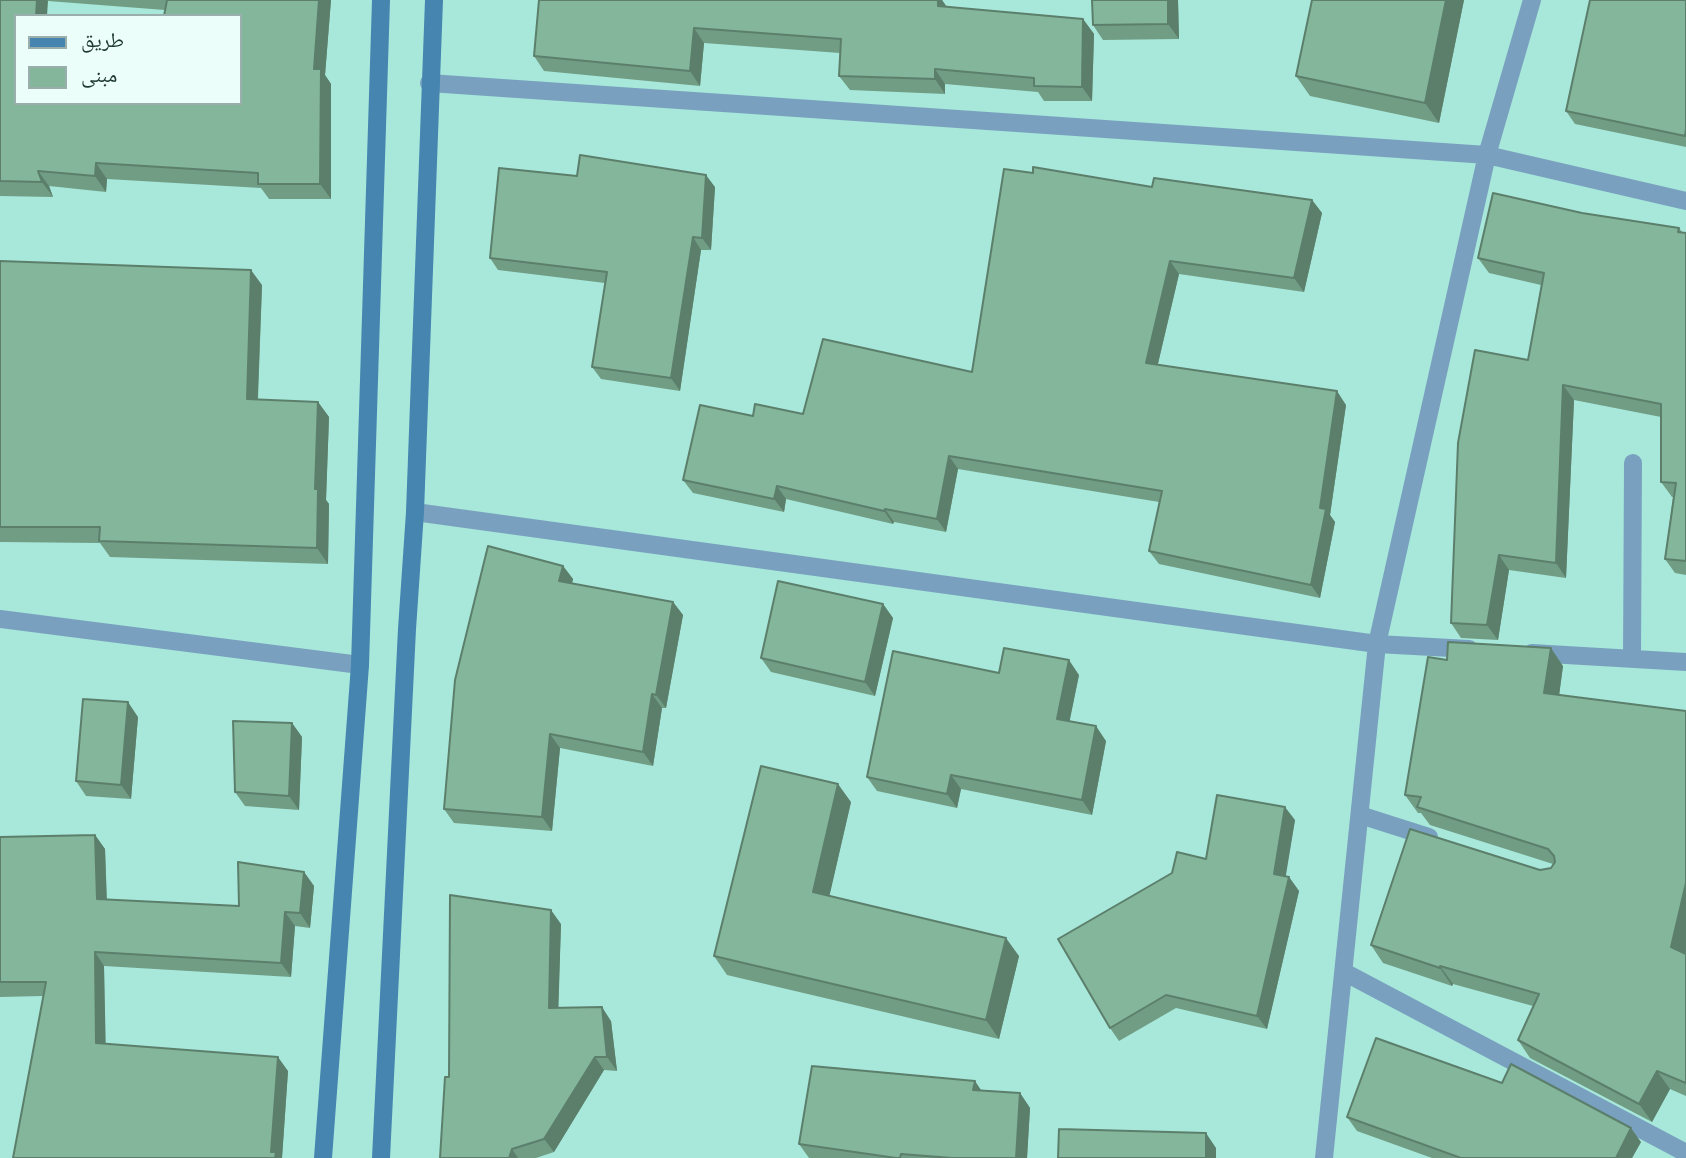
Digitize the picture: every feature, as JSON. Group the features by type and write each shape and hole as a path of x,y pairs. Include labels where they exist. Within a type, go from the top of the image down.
{"street":[{"path":"323,1158 360,665 381,0"},
{"path":"381,1158 415,512 434,0"},
{"path":"1324,1158 1377,643 1487,155 1532,0"},
{"path":"429,83 1487,155 1686,201"},
{"path":"1632,659 1633,463"},
{"path":"415,512 1377,643 1484,650"},
{"path":"0,619 360,665"},
{"path":"1511,652 1686,662"},
{"path":"1360,815 1452,844"},
{"path":"1344,972 1686,1153"}],"building":[{"path":"0,0 37,0 36,14 14,14 14,105 242,105 242,14 164,14 167,0 319,0 314,69 321,69 320,184 258,184 258,173 96,163 95,176 38,171 42,182 0,181"},
{"path":"539,0 938,0 938,6 1083,19 1082,87 1034,86 1034,78 935,69 935,79 839,76 841,39 694,28 690,71 534,56"},
{"path":"1092,0 1168,0 1168,24 1093,25"},
{"path":"1312,0 1446,0 1425,103 1296,76"},
{"path":"1590,0 1686,0 1685,136 1566,111"},
{"path":"580,155 706,175 702,238 693,237 671,378 592,367 607,272 490,258 499,168 577,176"},
{"path":"1033,167 1152,187 1154,178 1312,200 1294,278 1170,261 1146,363 1337,391 1320,508 1326,509 1311,585 1149,551 1162,491 949,456 937,519 885,509 884,511 777,486 774,499 683,480 700,405 753,416 755,404 803,414 823,339 972,372 1004,169 1033,173"},
{"path":"1493,193 1582,213 1679,228 1678,232 1686,233 1686,561 1665,559 1676,483 1661,482 1661,404 1563,385 1556,563 1499,555 1487,625 1451,623 1458,443 1475,350 1528,360 1544,273 1478,258"},
{"path":"0,261 251,270 247,399 318,402 315,489 318,489 317,548 99,541 100,527 0,527"},
{"path":"488,546 563,566 559,581 673,602 656,695 652,694 643,752 550,734 542,817 444,809 455,680"},
{"path":"778,581 883,604 865,682 761,658"},
{"path":"1448,642 1551,648 1544,693 1686,711 1686,883 1671,947 1686,954 1686,1083 1657,1071 1639,1104 1518,1040 1539,994 1440,968 1371,945 1410,829 1540,870 1551,868 1555,862 1548,849 1417,807 1421,797 1405,795 1428,657 1447,660"},
{"path":"1004,648 1069,660 1057,719 1096,726 1082,800 951,775 947,794 867,777 893,651 999,673"},
{"path":"83,699 128,702 121,785 76,781"},
{"path":"233,721 292,723 289,796 235,792"},
{"path":"761,766 838,784 813,892 1006,938 986,1020 714,956"},
{"path":"1217,795 1285,807 1274,874 1289,877 1257,1016 1166,995 1110,1028 1058,939 1172,873 1177,852 1206,859"},
{"path":"95,835 97,899 239,906 238,862 304,872 300,913 285,912 281,963 95,952 96,1043 278,1057 271,1152 276,1152 275,1158 13,1158 46,982 0,982 0,837"},
{"path":"450,895 551,910 549,1008 602,1007 607,1057 595,1057 544,1139 512,1149 509,1158 440,1158 445,1077 449,1077"},
{"path":"1376,1038 1502,1083 1511,1064 1631,1128 1616,1158 1461,1158 1347,1117"},
{"path":"812,1066 975,1081 973,1090 1020,1093 1016,1158 952,1158 901,1154 900,1158 896,1158 799,1144"},
{"path":"1059,1129 1206,1133 1206,1158 1058,1158"}]}
